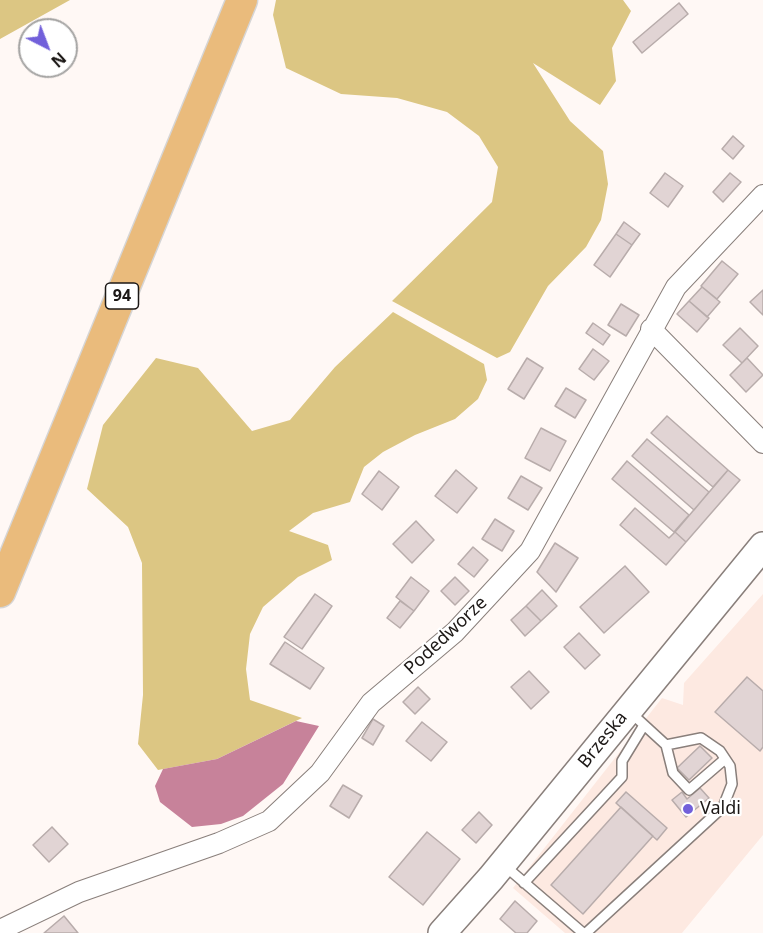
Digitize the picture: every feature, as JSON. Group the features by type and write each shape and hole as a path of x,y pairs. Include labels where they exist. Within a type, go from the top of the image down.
{"main road":[{"name":"94","path":"0,592 243,0"},
{"name":"Brzeska","path":"441,933 636,718 761,552"}],"street":[{"name":"Podedworze","path":"0,930 79,892 219,843 269,821 320,773 371,703 455,632 530,551 676,287 763,195"},
{"path":"651,329 763,443"}],"lane":[{"path":"524,883 622,777 622,761 636,718 666,745 673,773 689,790 725,759"},
{"path":"502,864 584,933 723,807 732,784 730,766 710,742 701,738 666,745"}],"shaded area":[{"path":"0,0 70,0 38,18 18,18 18,29 0,39"},
{"path":"276,0 623,0 631,11 612,48 616,81 600,105 533,63 570,121 603,151 608,184 601,220 586,247 548,286 510,352 497,358 392,301 492,202 498,167 479,136 447,112 397,98 341,94 286,68 273,15"},
{"path":"393,312 484,364 487,380 478,399 455,419 415,435 383,452 364,467 350,502 313,513 289,531 328,545 332,560 298,577 263,607 250,634 246,669 250,700 302,718 217,759 158,770 138,744 143,695 142,563 128,527 87,489 103,425 156,358 198,368 252,431 290,420 335,367"},
{"path":"763,594 763,835 682,933 565,933 513,888 662,698 683,705 684,683"},
{"path":"296,721 319,726 283,784 243,816 221,824 192,827 160,802 155,786 163,769 217,759"}],"building":[{"path":"679,3 688,14 642,53 633,42"},
{"path":"733,136 744,146 733,159 722,149"},
{"path":"665,173 683,186 668,207 650,193"},
{"path":"730,173 741,182 723,202 713,192"},
{"path":"624,222 640,234 632,245 616,234"},
{"path":"616,234 632,245 610,277 594,265"},
{"path":"722,261 738,274 717,299 701,286"},
{"path":"702,287 720,302 707,317 689,301"},
{"path":"763,290 763,315 750,302"},
{"path":"689,301 709,318 697,332 677,314"},
{"path":"621,304 639,315 626,336 608,325"},
{"path":"593,323 610,335 603,345 586,333"},
{"path":"740,328 758,346 742,363 723,345"},
{"path":"593,349 609,361 594,380 579,369"},
{"path":"527,358 543,368 524,399 508,389"},
{"path":"747,358 763,375 746,392 730,375"},
{"path":"566,388 586,400 575,418 555,406"},
{"path":"667,416 728,470 713,487 651,433"},
{"path":"541,428 566,441 550,471 525,458"},
{"path":"647,439 709,492 694,510 632,456"},
{"path":"627,461 689,515 674,532 612,479"},
{"path":"456,470 477,488 457,513 435,496"},
{"path":"728,470 740,480 686,542 675,532"},
{"path":"379,471 399,487 382,510 362,494"},
{"path":"521,476 542,488 528,510 508,498"},
{"path":"635,508 669,538 675,532 686,542 666,565 620,525"},
{"path":"495,519 514,531 502,551 482,539"},
{"path":"416,521 434,540 412,563 393,544"},
{"path":"555,543 578,558 556,592 537,572"},
{"path":"473,547 488,560 474,577 458,564"},
{"path":"625,566 649,592 604,633 580,607"},
{"path":"411,577 429,591 414,611 396,597"},
{"path":"455,577 469,591 455,605 441,591"},
{"path":"542,590 557,606 541,621 526,606"},
{"path":"315,594 332,606 302,649 284,637"},
{"path":"400,601 414,611 400,628 387,618"},
{"path":"526,606 541,621 525,636 511,620"},
{"path":"579,633 600,655 585,669 564,647"},
{"path":"285,642 324,668 310,689 270,664"},
{"path":"529,671 549,692 531,709 511,687"},
{"path":"747,677 763,691 763,747 760,751 715,712"},
{"path":"418,687 430,699 415,714 403,702"},
{"path":"373,719 384,726 373,745 362,738"},
{"path":"422,722 447,742 431,761 406,741"},
{"path":"700,746 712,758 689,780 677,768"},
{"path":"343,785 362,796 349,818 330,806"},
{"name":"Valdi","path":"700,788 709,798 686,817 672,800 682,792 687,799"},
{"path":"626,792 667,828 657,840 616,803"},
{"path":"621,807 653,836 583,914 551,885"},
{"path":"479,812 492,825 476,843 462,830"},
{"path":"52,827 68,844 49,862 33,845"},
{"path":"427,832 460,859 423,905 389,877"},
{"path":"515,901 537,921 527,933 516,933 500,919"},
{"path":"64,916 78,933 44,933"}],"place":[{"name":"Valdi","path":"688,809"}]}
